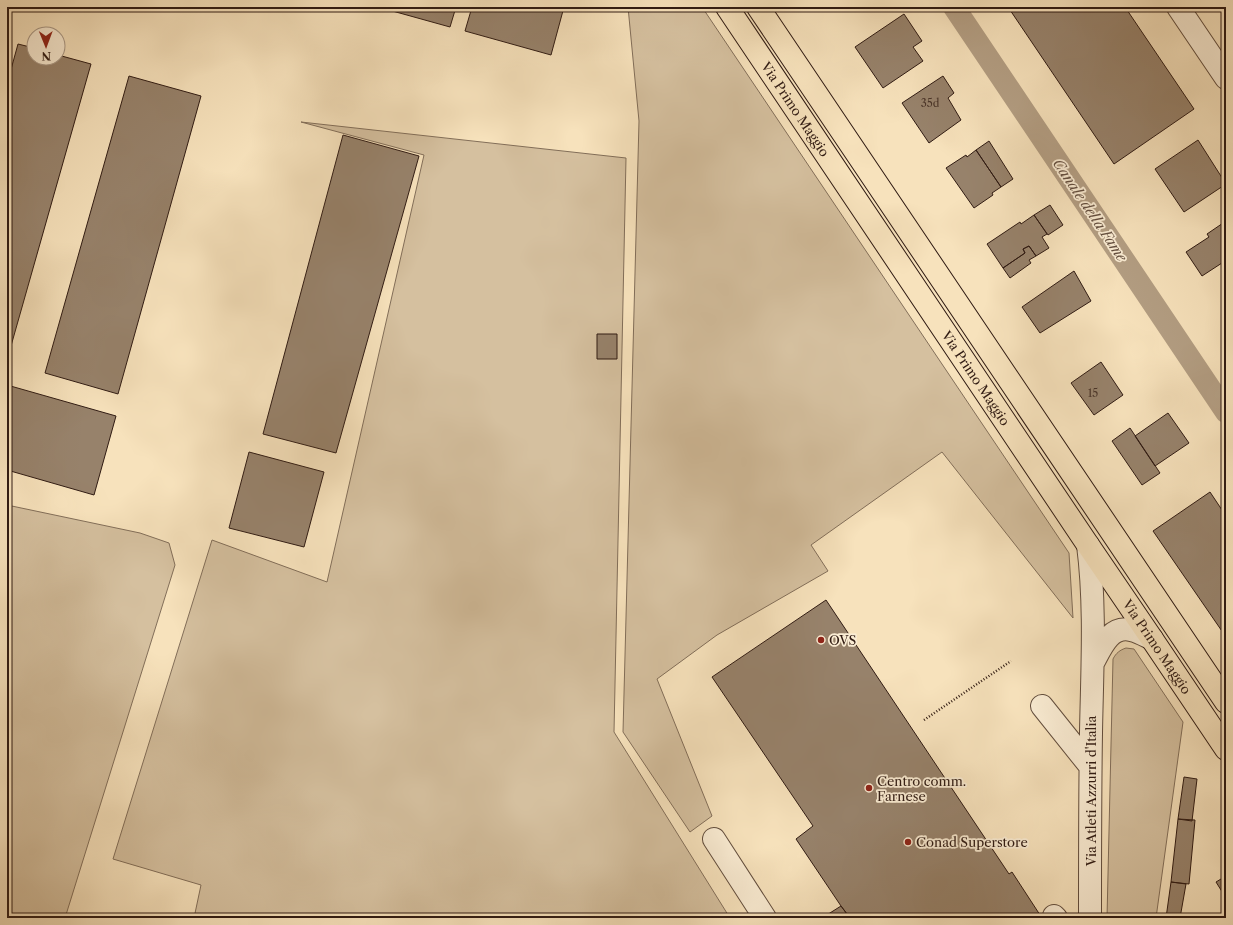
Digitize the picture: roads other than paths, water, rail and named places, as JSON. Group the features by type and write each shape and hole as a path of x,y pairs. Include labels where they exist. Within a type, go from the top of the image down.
{"main road":[{"name":"Via Primo Maggio","path":"727,7 1088,546 1226,749"},
{"name":"Via Primo Maggio","path":"758,7 1226,702"}],"street":[{"path":"1178,7 1216,48 1226,78"},
{"name":"Via Atleti Azzurri d'Italia","path":"1088,546 1092,574 1090,918"},
{"path":"1092,664 1106,640 1113,633 1131,630 1152,639"},
{"path":"1042,706 1090,766"},
{"path":"714,839 765,918"}],"waterway":[{"name":"Canale della Fame","path":"954,7 1226,412"}],"place":[{"name":"OVS","path":"821,640"},
{"name":"Centro comm. Farnese","path":"869,788"},
{"name":"Conad Superstore","path":"908,842"}]}
